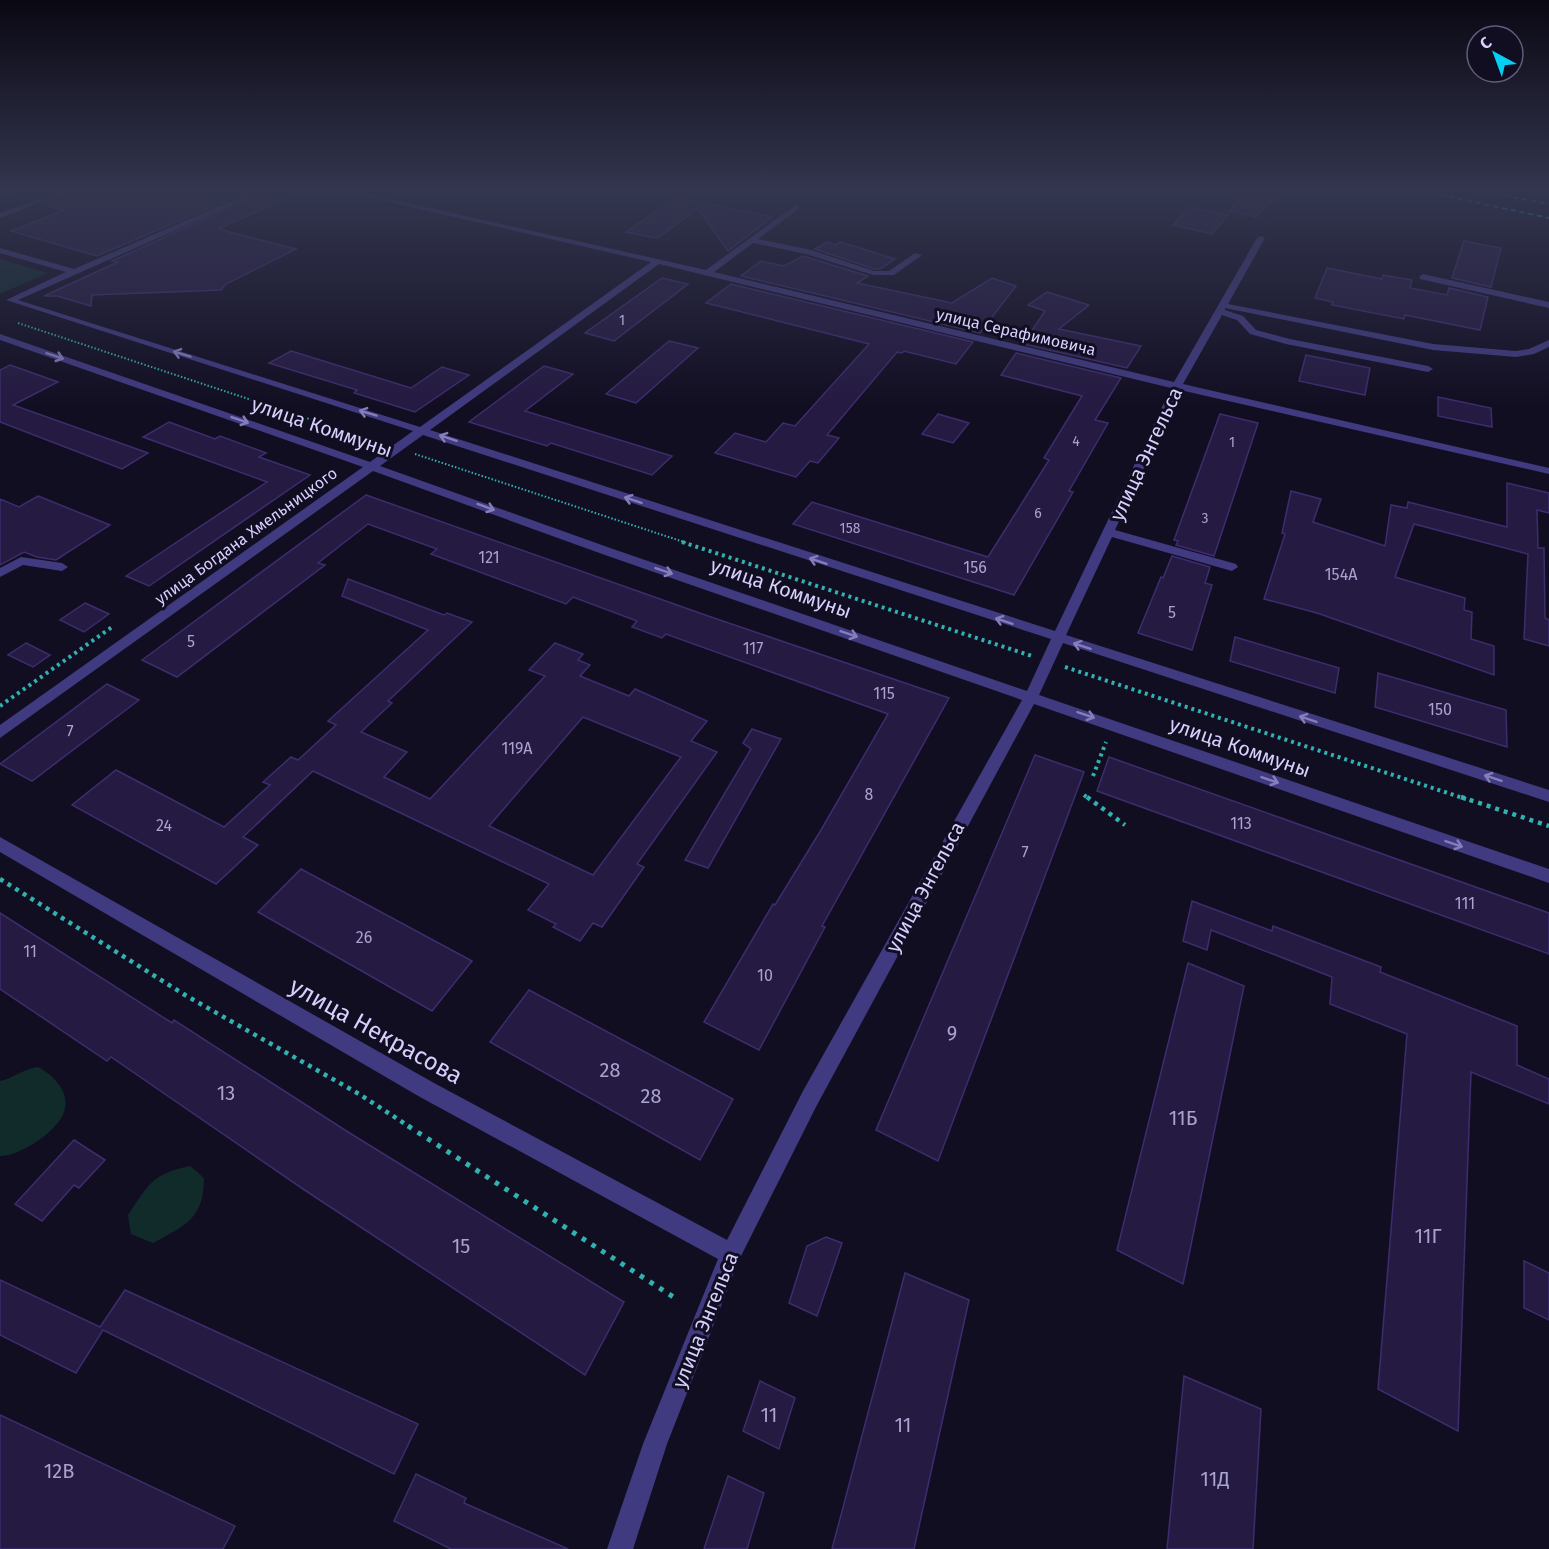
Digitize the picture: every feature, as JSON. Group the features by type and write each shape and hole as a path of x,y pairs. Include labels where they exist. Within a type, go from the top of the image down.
{"street":[{"path":"38,261 74,272 99,261"},
{"name":"улица Богдана Хмельницкого","path":"0,733 658,261"},
{"name":"улица Серафимовича","path":"659,261 1177,386 1549,471"},
{"path":"707,273 723,261"},
{"path":"837,261 873,273 891,273 909,261"},
{"name":"улица Энгельса","path":"620,1549 655,1444 731,1254 810,1098 1031,696 1177,386 1247,261"},
{"name":"улица Коммуны","path":"74,272 10,300 424,430 1059,639 1549,796"},
{"path":"1423,277 1549,305"},
{"path":"1220,308 1433,347 1516,354 1531,352 1549,343"},
{"path":"1220,308 1240,318 1253,332 1289,342 1428,369"},
{"name":"улица Коммуны","path":"0,337 372,466 620,556 1549,876"},
{"path":"1109,532 1232,567"},
{"path":"0,573 21,561 62,567"},
{"name":"улица Некрасова","path":"0,844 427,1090 731,1254"}],"path":[{"path":"18,323 1549,826"},
{"path":"1093,776 1113,724"},
{"path":"1084,795 1125,825"},
{"path":"0,879 185,994 359,1094 675,1298"}],"green space":[{"path":"0,261 8,261 48,273 0,294"},
{"path":"38,1067 55,1079 63,1091 66,1105 64,1112 54,1127 37,1142 17,1152 0,1156 0,1081"},
{"path":"190,1166 204,1178 201,1203 190,1219 183,1226 153,1243 131,1234 128,1215 147,1188 159,1177"}],"building":[{"path":"114,261 271,261 226,284 221,290 92,295 91,306 57,296 44,296 118,262"},
{"path":"761,261 784,266 793,261 820,261 868,276 857,283 952,303 992,278 1016,286 980,333 741,276"},
{"path":"851,261 892,261 880,269"},
{"path":"1457,261 1498,261 1491,287 1452,278"},
{"path":"1327,268 1382,279 1383,275 1412,280 1410,288 1447,295 1449,288 1488,297 1480,330 1405,315 1404,319 1332,305 1333,302 1315,298"},
{"path":"662,278 688,284 614,341 585,333"},
{"path":"731,284 973,342 956,364 904,351 897,352 827,435 839,438 818,463 810,461 796,477 715,453 735,433 766,442 783,423 795,426 869,344 706,303"},
{"path":"1047,292 1089,305 1059,329 1141,346 1127,368 1023,344 1045,311 1028,305"},
{"path":"669,341 698,348 636,403 606,394"},
{"path":"291,351 411,388 442,367 469,375 415,412 354,393 357,390 269,363"},
{"path":"1016,353 1121,378 1095,420 1108,423 1069,491 1073,492 1014,595 793,524 812,502 988,557 1049,460 1044,458 1082,396 1001,375"},
{"path":"1306,355 1370,368 1365,395 1299,381"},
{"path":"10,365 58,382 13,405 148,453 122,469 0,422 0,370"},
{"path":"544,366 573,374 525,411 672,456 652,475 551,443 547,446 469,422"},
{"path":"1438,397 1491,408 1492,427 1438,416"},
{"path":"938,414 969,423 953,443 922,434"},
{"path":"1220,414 1258,423 1214,556 1176,545 1178,541 1174,540"},
{"path":"169,422 215,439 220,436 266,453 259,457 310,475 149,586 126,576 267,482 143,437"},
{"path":"1507,483 1549,493 1549,513 1537,510 1538,548 1544,548 1545,618 1549,620 1549,646 1524,639 1528,554 1414,524 1395,577 1465,598 1464,610 1472,612 1471,639 1494,646 1494,675 1317,613 1264,599 1285,534 1282,533 1291,491 1321,499 1313,522 1385,546 1391,505 1407,508 1408,502 1507,527"},
{"path":"366,495 949,698 822,926 825,927 759,1050 704,1022 773,904 775,905 821,830 888,714 666,634 662,638 632,627 637,621 573,597 566,604 431,554 437,549 368,524 318,563 325,565 177,677 142,660"},
{"path":"38,496 110,525 56,560 24,552 0,565 0,499 19,507"},
{"path":"1172,556 1210,567 1205,583 1212,585 1192,650 1138,633"},
{"path":"348,579 444,615 447,613 472,622 388,701 392,703 361,732 407,752 384,777 430,799 545,676 529,670 555,643 583,654 578,660 590,665 580,676 629,696 635,689 707,721 691,741 717,752 637,864 644,867 602,927 593,923 580,941 553,927 556,924 528,910 549,884 313,771 243,837 258,845 216,884 72,805 116,770 224,827 270,785 263,782 291,757 298,760 336,725 328,721 428,630 342,596","holes":["583,717 681,757 593,875 489,826"]},
{"path":"85,603 109,614 84,632 60,620"},
{"path":"1235,637 1339,668 1335,693 1230,661"},
{"path":"26,643 50,655 33,667 8,655"},
{"path":"1378,673 1506,710 1507,747 1375,707"},
{"path":"107,684 139,700 32,781 0,764"},
{"path":"752,729 781,739 708,868 685,860 751,749 743,743"},
{"path":"1035,755 1084,772 938,1161 876,1130"},
{"path":"1109,757 1549,913 1549,954 1097,791"},
{"path":"301,869 472,961 432,1011 258,912"},
{"path":"1192,901 1272,931 1273,926 1381,967 1380,972 1517,1026 1517,1065 1549,1079 1549,1104 1471,1072 1458,1431 1378,1389 1407,1034 1330,1004 1332,977 1211,930 1207,950 1183,941"},
{"path":"0,913 172,1023 174,1020 348,1132 624,1302 585,1375 303,1189 111,1057 107,1061 0,989"},
{"path":"1188,963 1244,986 1183,1284 1117,1250"},
{"path":"529,990 733,1099 700,1160 490,1042"},
{"path":"74,1140 105,1160 79,1188 74,1185 42,1221 15,1204"},
{"path":"826,1237 842,1243 817,1316 789,1303 807,1246"},
{"path":"1524,1261 1549,1273 1549,1320 1524,1308"},
{"path":"905,1273 969,1300 914,1549 832,1549"},
{"path":"0,1280 100,1327 125,1290 418,1424 394,1474 103,1330 76,1373 0,1335"},
{"path":"1184,1376 1261,1409 1253,1549 1167,1549"},
{"path":"760,1381 795,1398 779,1449 743,1431"},
{"path":"0,1415 235,1526 223,1549 0,1549"},
{"path":"416,1474 466,1498 464,1503 568,1549 451,1549 394,1521"},
{"path":"728,1476 764,1493 747,1549 704,1549"}]}
